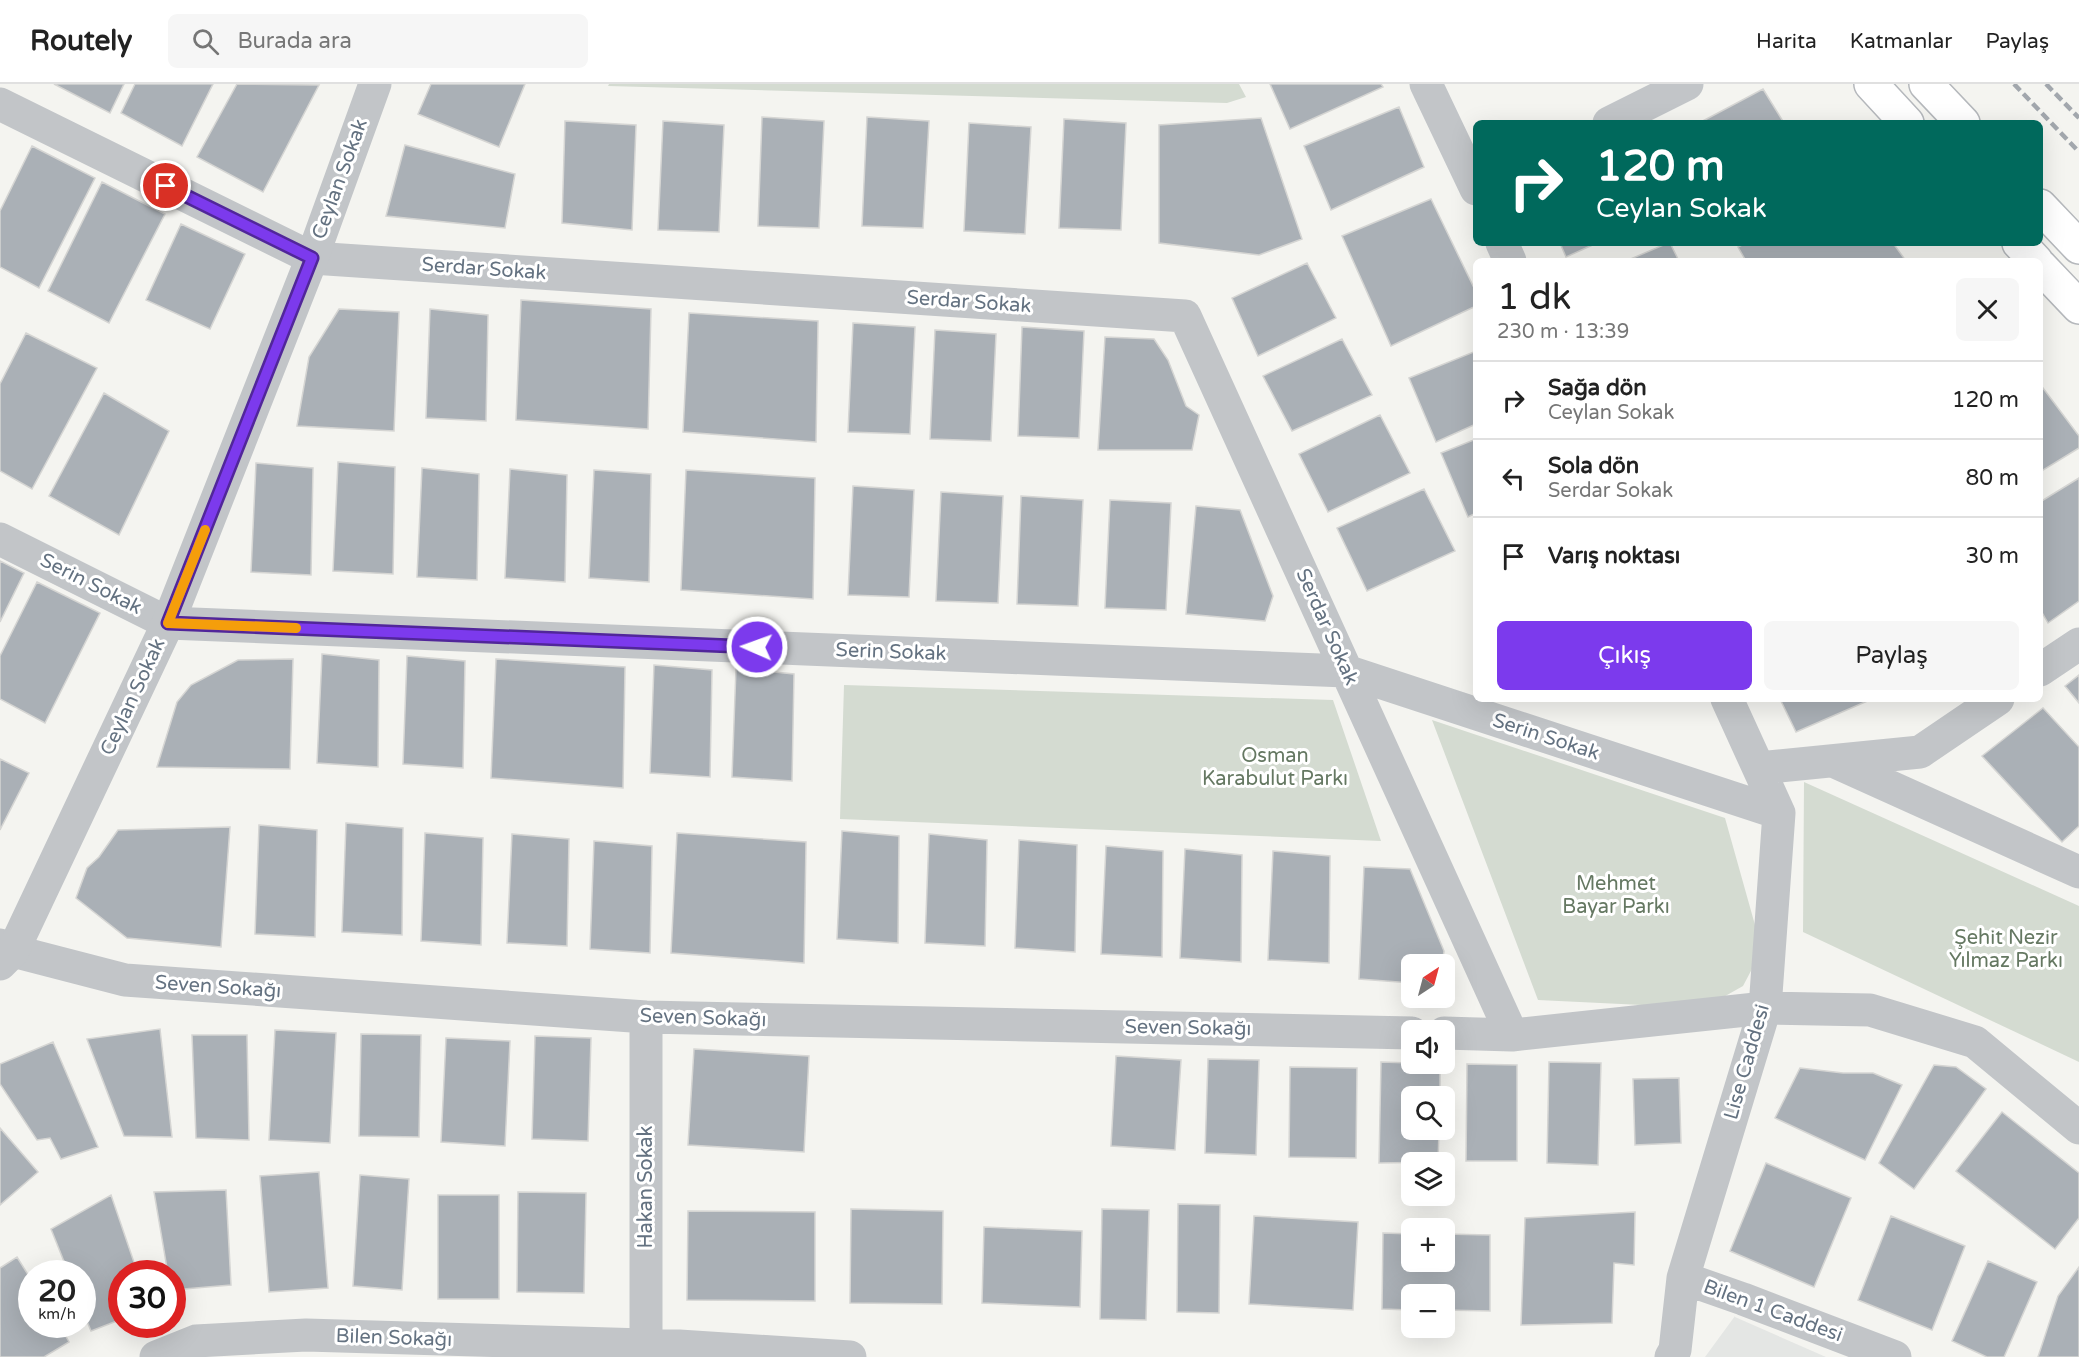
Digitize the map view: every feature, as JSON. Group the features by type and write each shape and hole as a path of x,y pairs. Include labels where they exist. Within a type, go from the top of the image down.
{"main road":[{"path":"1870,84 1904,120"},
{"path":"1926,84 1960,120"},
{"path":"2043,209 2079,247"},
{"path":"2022,246 2033,258"},
{"path":"2043,269 2079,307"}],"street":[{"name":"Ceylan Sokak","path":"4,953 168,623 312,258 375,84"},
{"path":"1426,84 1473,183"},
{"path":"1615,120 1687,84"},
{"name":"Serdar Sokak","path":"0,104 312,258 1185,316 1512,1035"},
{"name":"Serin Sokak","path":"0,539 168,623 1346,671 1779,813"},
{"path":"2043,668 2079,644"},
{"name":"Lise Caddesi","path":"1671,1357 1675,1350 1683,1278 1765,1008 1779,813 1728,702"},
{"path":"1759,768 1920,752 1994,702"},
{"path":"1833,761 2079,872"},
{"name":"Seven Sokağı","path":"4,953 125,980 646,1017 1401,1033"},
{"path":"1455,1034 1512,1035 1765,1008 1870,1010 1975,1042 2079,1128"},
{"name":"Hakan Sokak","path":"646,1017 646,1352"},
{"name":"Bilen 1 Caddesi","path":"1683,1278 1896,1357"},
{"name":"Bilen Sokağı","path":"156,1357 196,1341 304,1346 646,1352 679,1347 850,1357"}],"shaded area":[{"path":"1735,1317 1826,1357 1705,1357"}],"green space":[{"path":"609,84 1239,84 1246,97 1227,103 608,86"},
{"name":"Osman Karabulut Parkı","path":"844,685 1333,700 1381,841 840,819"},
{"name":"Mehmet Bayar Parkı","path":"1432,720 1725,818 1762,950 1743,986 1704,1008 1538,1000"},
{"name":"Şehit Nezir Yılmaz Parkı","path":"1804,782 2079,906 2079,1062 1803,932"}],"building":[{"path":"54,84 124,84 110,113"},
{"path":"135,84 213,84 182,146 121,113"},
{"path":"237,84 319,85 263,192 197,157"},
{"path":"431,84 525,84 499,147 418,114"},
{"path":"1270,84 1381,84 1383,87 1290,129"},
{"path":"1763,89 1782,120 1705,120"},
{"path":"1399,107 1424,167 1331,210 1304,146"},
{"path":"762,117 824,121 819,228 758,226"},
{"path":"867,117 929,121 923,228 862,226"},
{"path":"1261,118 1302,239 1259,255 1159,243 1159,125"},
{"path":"1064,119 1126,123 1121,230 1059,228"},
{"path":"565,121 636,125 632,230 562,223"},
{"path":"663,121 724,125 719,232 658,230"},
{"path":"969,123 1031,127 1025,234 964,231"},
{"path":"405,145 515,174 505,228 386,216"},
{"path":"32,146 95,178 39,288 0,267 0,211"},
{"path":"102,182 165,214 109,323 48,291"},
{"path":"1431,199 1473,286 1473,307 1391,346 1342,236"},
{"path":"181,224 245,254 210,329 146,300"},
{"path":"1561,246 1590,246 1566,257"},
{"path":"1661,246 1672,246 1678,258 1633,258"},
{"path":"1895,246 1904,258 1744,258 1738,247"},
{"path":"1307,263 1336,318 1258,356 1232,298"},
{"path":"521,300 651,309 648,429 516,420"},
{"path":"339,309 399,312 394,431 297,426 309,357"},
{"path":"430,309 488,315 486,421 426,418"},
{"path":"689,313 818,321 816,442 683,432"},
{"path":"853,323 915,327 910,434 848,432"},
{"path":"1022,327 1084,331 1079,438 1018,436"},
{"path":"935,330 996,334 991,441 930,439"},
{"path":"26,333 97,368 32,489 0,471 0,384"},
{"path":"1105,337 1154,339 1168,360 1186,406 1199,415 1192,450 1098,450"},
{"path":"1342,339 1372,395 1292,431 1263,376"},
{"path":"1473,352 1473,425 1436,442 1409,378"},
{"path":"2043,388 2079,436 2079,448 2043,470"},
{"path":"104,393 169,431 119,535 49,496"},
{"path":"1380,415 1410,473 1328,512 1299,454"},
{"path":"1473,440 1473,514 1468,517 1441,453"},
{"path":"338,462 395,467 393,574 333,571"},
{"path":"256,463 313,468 311,575 251,572"},
{"path":"422,468 479,474 477,580 417,577"},
{"path":"510,469 567,475 565,582 505,578"},
{"path":"594,470 651,474 649,582 589,578"},
{"path":"686,470 815,478 813,599 681,590"},
{"path":"2079,478 2079,601 2048,623 2043,614 2043,500"},
{"path":"853,486 914,490 909,597 848,595"},
{"path":"1424,489 1455,551 1367,591 1337,528"},
{"path":"941,492 1003,496 998,603 936,601"},
{"path":"1021,496 1083,500 1078,606 1017,604"},
{"path":"1110,500 1171,503 1166,610 1105,608"},
{"path":"1196,506 1240,510 1273,596 1265,621 1186,614"},
{"path":"0,561 24,573 0,622"},
{"path":"37,582 100,613 45,723 0,699 0,656"},
{"path":"322,654 379,660 378,767 317,763"},
{"path":"407,656 465,661 463,768 403,764"},
{"path":"293,659 290,769 157,767 177,702 191,685 238,660"},
{"path":"496,659 625,667 623,788 491,778"},
{"path":"654,665 712,670 710,777 650,773"},
{"path":"736,668 794,674 792,781 732,777"},
{"path":"2079,675 2079,703 2065,686"},
{"path":"1781,702 1865,702 1796,732"},
{"path":"2043,708 2079,747 2079,826 2062,842 1982,756"},
{"path":"0,759 29,773 0,830"},
{"path":"346,823 403,828 402,935 342,932"},
{"path":"259,825 317,830 315,937 255,934"},
{"path":"230,827 221,947 127,938 76,898 87,868 99,857 118,830"},
{"path":"842,831 899,836 898,943 837,939"},
{"path":"425,833 483,838 481,945 421,941"},
{"path":"677,833 806,842 804,963 671,953"},
{"path":"512,834 569,839 567,946 507,943"},
{"path":"929,834 987,840 985,946 925,943"},
{"path":"1019,840 1077,845 1075,952 1015,948"},
{"path":"594,841 652,846 650,953 590,949"},
{"path":"1106,846 1163,851 1162,957 1101,954"},
{"path":"1185,849 1242,855 1241,962 1180,958"},
{"path":"1273,851 1330,856 1329,963 1268,960"},
{"path":"1364,867 1410,869 1444,954 1401,954 1401,982 1359,979"},
{"path":"160,1029 172,1137 124,1136 87,1039"},
{"path":"275,1030 336,1033 330,1143 269,1140"},
{"path":"361,1034 421,1035 419,1137 359,1136"},
{"path":"192,1035 247,1035 249,1140 196,1138"},
{"path":"535,1036 591,1038 588,1141 532,1139"},
{"path":"446,1038 510,1041 505,1146 441,1142"},
{"path":"53,1042 98,1147 61,1159 50,1138 37,1140 0,1084 0,1064"},
{"path":"694,1049 809,1056 804,1152 688,1145"},
{"path":"1116,1056 1181,1060 1175,1150 1111,1146"},
{"path":"1208,1059 1259,1060 1256,1155 1205,1153"},
{"path":"1381,1062 1401,1063 1401,1074 1440,1074 1440,1086 1401,1086 1401,1140 1439,1140 1438,1152 1401,1152 1401,1163 1379,1163"},
{"path":"1549,1062 1601,1063 1598,1165 1547,1163"},
{"path":"1467,1064 1517,1065 1517,1161 1466,1161"},
{"path":"1934,1065 1956,1067 1986,1089 1914,1189 1879,1163"},
{"path":"1290,1067 1357,1068 1356,1158 1289,1157"},
{"path":"1800,1068 1843,1073 1873,1073 1902,1085 1865,1160 1775,1118"},
{"path":"1679,1078 1681,1143 1635,1145 1633,1079"},
{"path":"2002,1112 2079,1173 2079,1218 2055,1249 1956,1171"},
{"path":"0,1128 38,1172 0,1205"},
{"path":"1766,1163 1851,1198 1814,1287 1730,1251"},
{"path":"319,1172 328,1288 269,1292 260,1176"},
{"path":"360,1175 409,1179 402,1290 353,1286"},
{"path":"226,1190 231,1285 186,1289 186,1260 166,1260 154,1192"},
{"path":"518,1192 586,1193 584,1293 517,1292"},
{"path":"111,1195 133,1260 108,1260 108,1324 96,1329 96,1260 63,1260 51,1229"},
{"path":"438,1195 499,1195 499,1299 438,1299"},
{"path":"1178,1204 1220,1205 1219,1313 1177,1312"},
{"path":"851,1209 943,1211 942,1304 850,1303"},
{"path":"1102,1209 1149,1210 1146,1320 1100,1319"},
{"path":"688,1211 815,1212 815,1301 687,1300"},
{"path":"1635,1212 1634,1265 1614,1263 1612,1323 1521,1325 1525,1218"},
{"path":"1254,1216 1358,1222 1353,1310 1249,1304"},
{"path":"1891,1216 1965,1246 1932,1330 1858,1300"},
{"path":"984,1227 1082,1231 1080,1307 982,1303"},
{"path":"1383,1233 1401,1234 1401,1272 1455,1272 1455,1234 1490,1235 1490,1311 1455,1310 1455,1284 1401,1284 1401,1310 1382,1309"},
{"path":"17,1257 19,1260 18,1338 67,1338 69,1342 44,1357 0,1357 0,1268"},
{"path":"1988,1261 2037,1282 2004,1357 1987,1357 1952,1341"},
{"path":"2079,1267 2079,1357 2038,1357 2058,1296"}],"railway":[{"path":"2014,84 2079,152"},
{"path":"2046,84 2079,118"}],"slow traffic":[{"path":"205,530 168,623 296,628"}],"route":[{"path":"166,186 312,258 168,623 757,647"}]}
